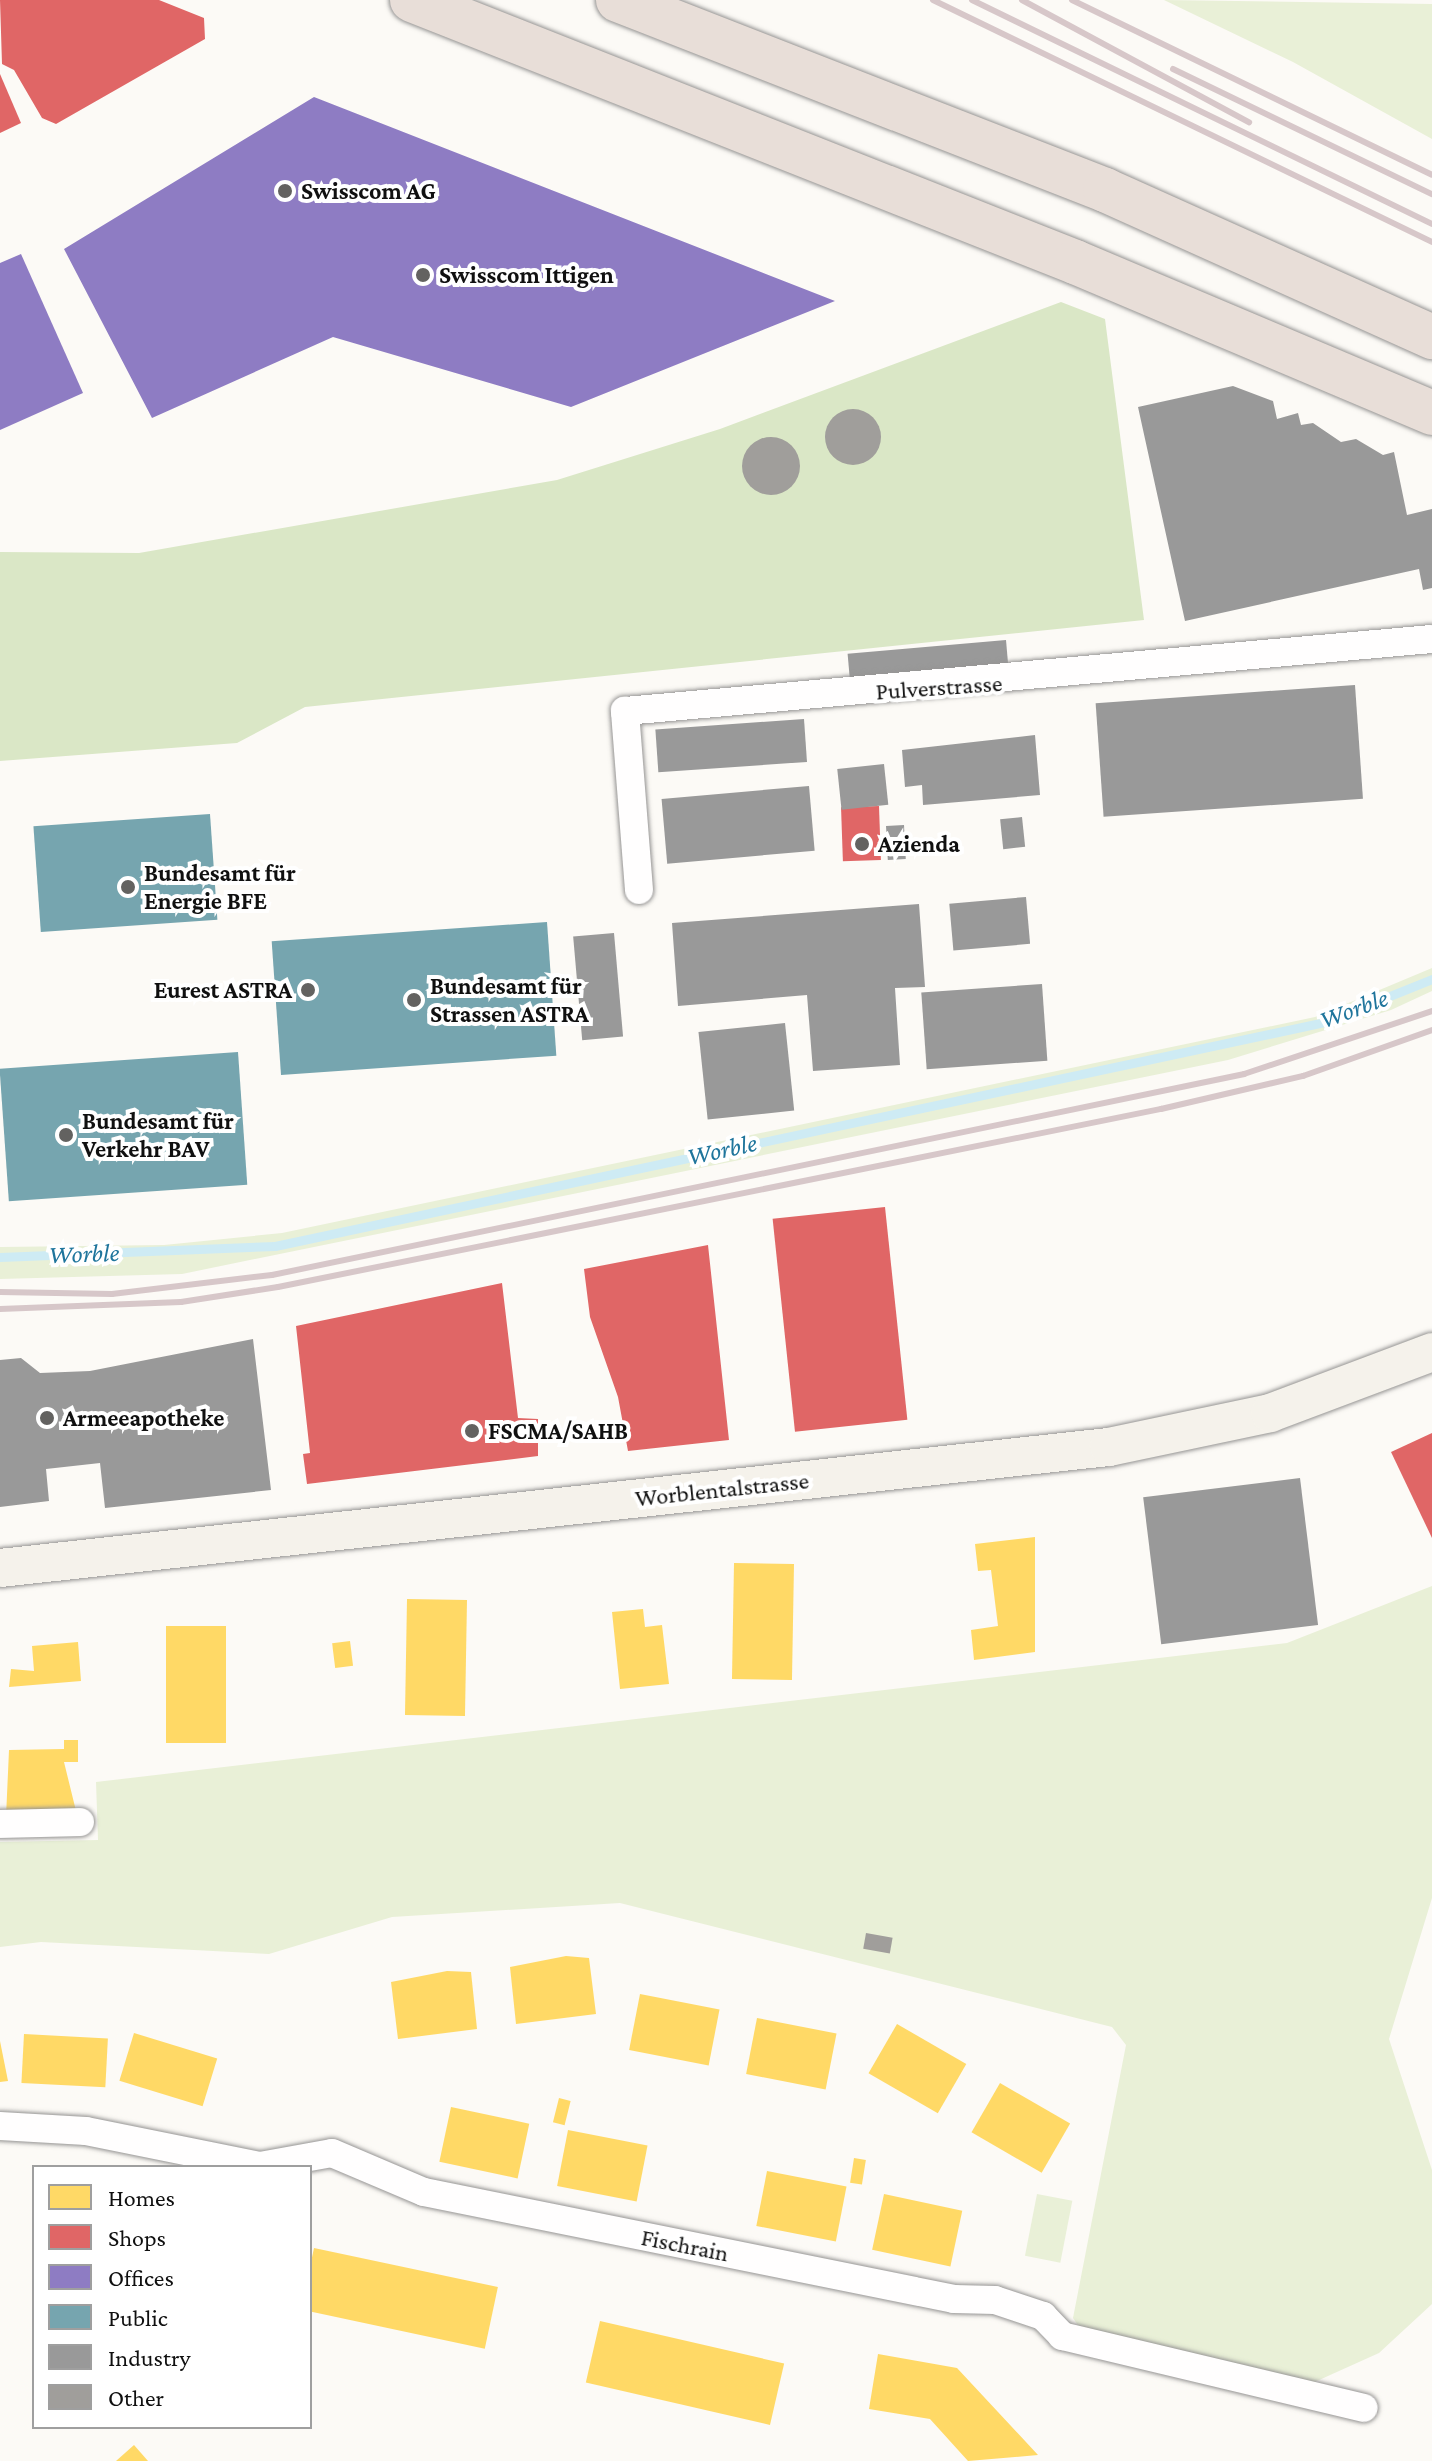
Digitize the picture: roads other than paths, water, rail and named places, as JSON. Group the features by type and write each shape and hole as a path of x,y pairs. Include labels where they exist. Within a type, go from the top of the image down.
{"highway":[{"path":"412,0 1075,262 1423,409"},
{"path":"618,0 1105,190 1432,337"}],"main road":[{"name":"Worblentalstrasse","path":"0,1568 1109,1447 1270,1413 1432,1352"}],"street":[{"name":"Pulverstrasse","path":"639,890 625,711 1432,639"},
{"path":"0,1824 80,1822"},
{"name":"Fischrain","path":"0,2126 86,2131 255,2165"},
{"name":"Fischrain","path":"266,2165 332,2153 424,2192 954,2299 995,2300 1043,2316 1062,2336 1364,2408"}],"waterway":[{"name":"Worble","path":"0,1257 275,1246 1325,1022 1432,979"}],"railway":[{"path":"933,0 1432,242"},
{"path":"972,0 1432,224"},
{"path":"1022,0 1249,122"},
{"path":"1072,0 1432,175"},
{"path":"1173,69 1432,194"},
{"path":"0,1292 112,1294 272,1275 1244,1074 1432,1011"},
{"path":"0,1309 181,1302 278,1287 1161,1109 1303,1076 1432,1030"}],"place":[{"name":"Swisscom AG","path":"285,191"},
{"name":"Swisscom Ittigen","path":"423,275"},
{"name":"Azienda","path":"862,844"},
{"name":"Bundesamt für Energie BFE","path":"128,887"},
{"name":"Eurest ASTRA","path":"308,990"},
{"name":"Bundesamt für Strassen ASTRA","path":"414,1000"},
{"name":"Bundesamt für Verkehr BAV","path":"66,1135"},
{"name":"Armeeapotheke","path":"47,1418"},
{"name":"FSCMA/SAHB","path":"472,1431"}]}
